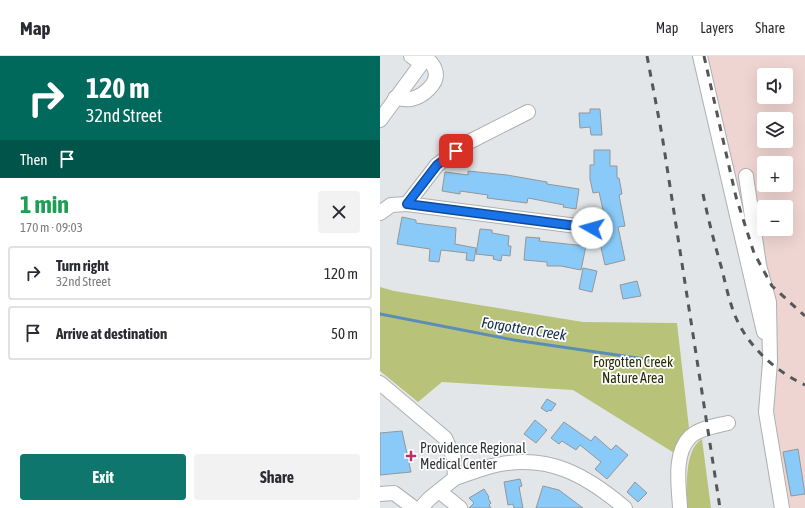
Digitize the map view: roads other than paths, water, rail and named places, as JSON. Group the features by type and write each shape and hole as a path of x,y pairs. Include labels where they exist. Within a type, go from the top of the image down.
{"street":[{"path":"700,56 766,338"},
{"path":"380,120 421,58 436,72 436,79 427,90 412,99 395,98"},
{"path":"407,204 437,165 459,148 528,112"},
{"path":"746,176 759,265 769,302 770,362 766,412 782,508"},
{"path":"380,213 391,205 407,204 592,228"},
{"path":"380,383 445,438 454,458 455,478"},
{"path":"680,508 679,456 690,437 703,430 728,424"},
{"path":"421,508 455,478 495,465 530,461 560,467 608,489 625,508"},
{"path":"439,491 460,508"},
{"path":"380,494 394,493 414,508"}],"waterway":[{"name":"Forgotten Creek","path":"380,314 514,340 665,362"}],"railway":[{"path":"647,56 662,135 720,508"},
{"path":"704,56 736,197 754,253 772,286 805,316"},
{"path":"703,194 728,295 739,325 763,356 783,372 805,385"}],"place":[{"name":"Providence Regional Medical Center","path":"411,456"}],"park label":[{"name":"Forgotten Creek Nature Area","path":"633,370"}]}
